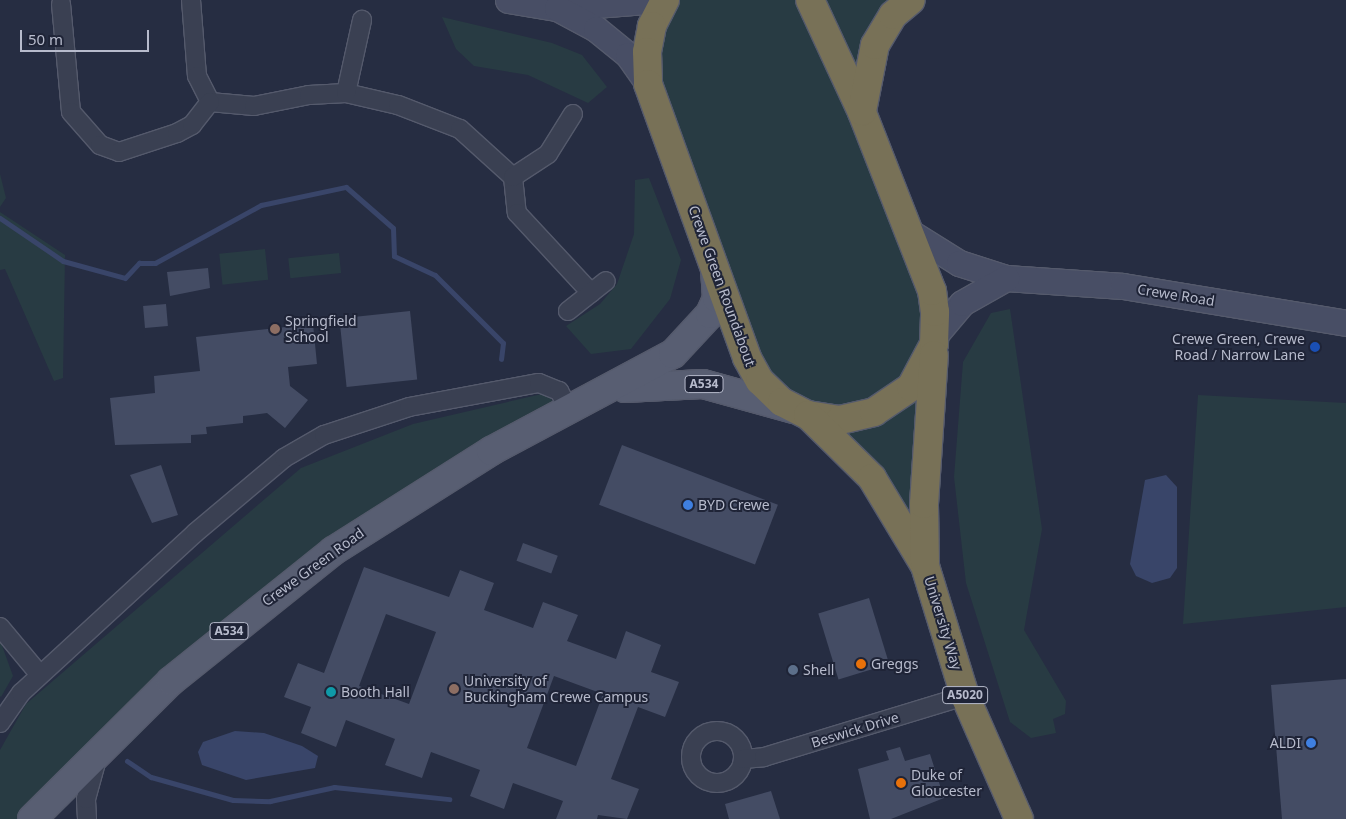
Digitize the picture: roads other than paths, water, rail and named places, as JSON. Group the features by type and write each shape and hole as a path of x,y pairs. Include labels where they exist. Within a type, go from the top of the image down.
{"highway":[{"name":"Crewe Green Roundabout","path":"665,0 652,26 647,52 648,84 752,369 771,394 801,412"},
{"path":"801,412 857,418 888,406 918,377 935,339 932,291 862,112 810,0"},
{"path":"862,112 875,45 893,15 911,0"},
{"name":"University Way","path":"925,566 924,495 935,339"},
{"name":"University Way","path":"801,412 872,478 925,566 965,696 1019,819"}],"main road":[{"path":"508,0 557,8 658,0"},
{"path":"557,8 602,34 628,55 648,84"},
{"name":"Crewe Road","path":"908,231 959,263 1006,278 1123,286 1346,323"},
{"name":"Crewe Green Road","path":"32,819 101,749 239,622 333,551 443,480 569,409 611,390 672,354 702,326 717,298 716,270"},
{"path":"935,339 962,303 1006,278"},
{"name":"Crewe Green Road","path":"611,390 703,384 801,412"}],"street":[{"path":"191,0 197,76 210,102"},
{"path":"61,4 70,112 100,145 120,152 176,134 192,125 210,102"},
{"path":"346,93 362,20"},
{"path":"210,102 254,106 346,93 398,105 460,129 513,177 517,213 591,293"},
{"path":"513,177 548,154 572,114"},
{"path":"568,312 606,280"},
{"path":"0,723 40,675 258,479 324,435 401,408 539,383 559,391 569,409"},
{"path":"0,627 40,675"},
{"name":"Beswick Drive","path":"743,759 764,757 965,696"},
{"path":"86,819 86,799 101,749"}],"water":[{"path":"1166,475 1177,487 1177,568 1170,578 1152,583 1136,576 1130,564 1145,480"},
{"path":"235,731 264,733 302,746 318,756 315,768 246,780 202,765 198,752 203,742"}],"waterway":[{"path":"0,218 63,261 125,278 139,263 155,263 261,205 346,187 393,228 394,256 435,275 503,343 501,359"},
{"path":"127,761 151,777 233,800 270,801 334,787 449,799"}],"place":[{"name":"Springfield School","path":"275,329"},
{"name":"Crewe Green, Crewe Road / Narrow Lane","path":"1315,347"},
{"name":"BYD Crewe","path":"688,505"},
{"name":"Greggs","path":"861,664"},
{"name":"Shell","path":"793,670"},
{"name":"University of Buckingham Crewe Campus","path":"454,689"},
{"name":"Booth Hall","path":"331,692"},
{"name":"ALDI","path":"1311,743"},
{"name":"Duke of Gloucester","path":"901,783"}]}
